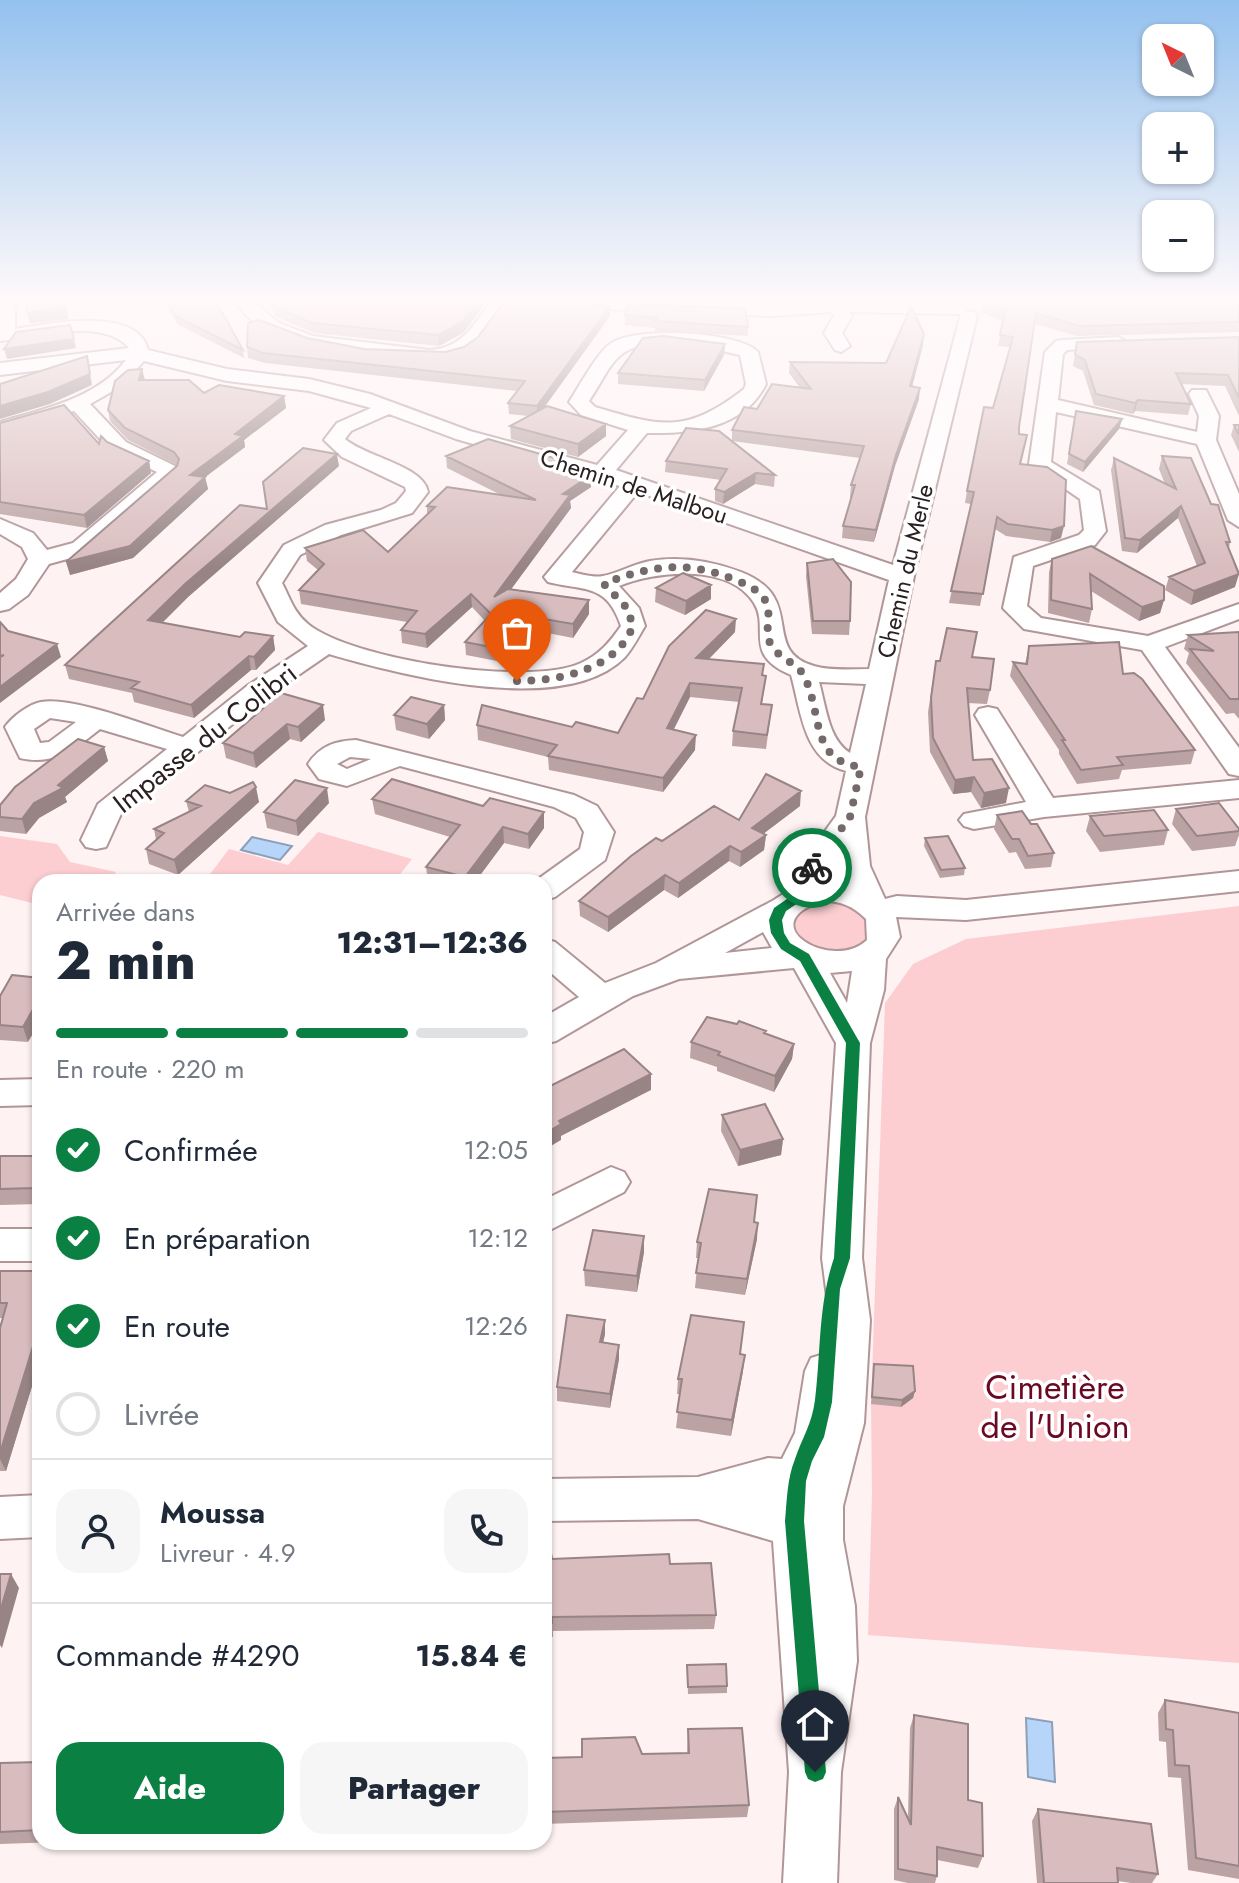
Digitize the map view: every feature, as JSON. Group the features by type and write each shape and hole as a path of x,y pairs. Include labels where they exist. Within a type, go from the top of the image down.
{"street":[{"path":"0,428 74,404 98,391"},
{"name":"Chemin de Malbou","path":"330,391 389,407 463,435 601,472 902,576"},
{"path":"586,391 579,402 588,411 641,427 696,428 715,422 753,391"},
{"name":"Chemin du Merle","path":"876,909 855,866 850,817 946,391"},
{"path":"1050,391 1040,464 1091,496 1095,531 1087,540 1022,562 1015,608 1033,624 1150,644 1239,611"},
{"path":"1199,394 1209,416 1206,440 1239,520"},
{"path":"40,559 81,548 166,476 168,470 161,463 122,451 87,408 74,404"},
{"path":"1048,404 1206,440"},
{"path":"389,407 344,427 334,440 349,453 409,478 416,485 417,492 412,501 389,515 333,530 292,550 270,583 288,621 324,646 450,676 538,681 573,673 607,660 627,642 633,626 627,608 604,584"},
{"path":"601,472 641,427"},
{"path":"634,483 556,577 604,584 632,572 658,566 705,569 746,584 762,596 769,608 768,639 776,653 803,672 880,677"},
{"path":"0,526 23,537 37,549 40,559 33,576 16,594 0,604"},
{"path":"1150,644 1239,768"},
{"name":"Impasse du Colibri","path":"96,840 108,810 256,692 324,646"},
{"path":"803,672 828,754 843,764 861,767"},
{"path":"988,715 1044,808"},
{"path":"95,720 189,747"},
{"path":"397,758 564,801 587,812 599,832 594,853 552,885"},
{"path":"974,820 1044,808 1239,789"},
{"name":"Chemin du Merle","path":"792,901 850,817"},
{"path":"876,909 897,906 966,910 1239,881"},
{"path":"552,1028 603,999 668,971 792,901 840,892 858,897 876,909 886,927 885,938 875,952 853,1043 842,1258 850,1320 842,1423 804,1503 765,1519 698,1498 552,1500"},
{"path":"792,901 775,920 777,933 786,946 803,957 827,963 850,963 966,910"},
{"path":"552,957 603,999"},
{"path":"668,971 803,957"},
{"path":"803,957 853,1043"},
{"path":"0,1093 32,1092"},
{"path":"552,1214 611,1182"},
{"path":"0,1245 32,1245"},
{"path":"804,1503 820,1540 831,1606 833,1661 815,1772 810,1883"},
{"path":"0,1518 32,1516"}],"green space":[{"path":"318,832 412,859 400,874 210,874 229,849 288,865"},
{"path":"0,836 57,844 70,862 116,872 32,874 32,903 0,895"},
{"path":"836,899 867,914 869,938 859,946 838,952 818,948 792,927 795,911 812,901"},
{"name":"Cimetière de l'Union","path":"1239,906 1239,1663 868,1635 871,1404 885,1003 913,964 966,939"}],"water":[{"path":"252,837 292,846 280,860 241,850"},
{"path":"1026,1718 1052,1722 1055,1782 1028,1777"}],"building":[{"path":"0,391 51,391 48,392 0,406"},
{"path":"113,391 254,391 284,396 235,434 243,436 190,475 205,477 130,546 66,562 177,466 179,459 174,452 125,428 108,410"},
{"path":"517,391 548,391 537,406 508,403"},
{"path":"768,391 919,391 896,455 876,530 843,526 855,485 851,485 864,446 732,430 744,407 757,409"},
{"path":"998,391 1024,391 1019,434 1027,435 1020,464 1047,467 1066,480 1064,526 1052,530 1008,524 997,517 983,594 951,591 974,492 967,491 984,407 993,408"},
{"path":"1095,391 1185,391 1191,404 1138,400 1135,403 1096,394"},
{"path":"64,405 99,444 101,436 107,442 149,461 84,515 0,502 0,423"},
{"path":"547,406 606,424 578,444 510,426"},
{"path":"1076,411 1122,419 1085,462 1069,454"},
{"path":"686,428 719,431 775,475 756,473 724,492 715,489 727,469 666,461"},
{"path":"488,439 558,459 551,464 591,475 563,494 570,495 494,597 508,589 589,600 573,624 527,616 501,649 465,642 491,614 471,594 425,634 401,630 417,611 299,590 324,564 305,548 363,530 388,552 435,507 427,506 447,487 536,500 446,456"},
{"path":"303,448 337,454 185,584 148,620 240,637 245,632 273,636 254,657 249,656 191,705 131,688 139,682 65,665 240,505 267,509 263,482"},
{"path":"1162,456 1191,458 1211,504 1218,505 1230,542 1226,542 1239,574 1194,591 1169,577 1205,563 1181,506 1140,540 1125,538 1114,458 1176,489"},
{"path":"1091,546 1164,586 1164,600 1142,607 1090,574 1092,609 1051,600 1052,559"},
{"path":"833,559 851,582 850,621 813,621 807,563"},
{"path":"683,573 711,585 686,601 656,588"},
{"path":"706,610 736,619 696,658 764,664 762,675 766,676 761,704 772,705 767,735 733,731 742,688 690,683 667,728 696,735 663,778 548,756 557,745 477,725 482,705 572,727 576,722 618,733 637,698 643,699 669,646"},
{"path":"0,622 8,631 57,644 0,687 0,657 4,655 0,656"},
{"path":"947,628 977,632 972,657 994,659 990,690 967,688 973,760 992,759 1009,788 984,793 974,777 955,780 933,738 931,698 936,661 940,661"},
{"path":"1239,632 1239,699 1230,699 1190,649 1214,651 1188,635"},
{"path":"1119,642 1123,674 1134,673 1142,679 1195,750 1117,757 1123,765 1081,770 1062,740 1065,740 1013,662 1027,664 1029,646"},
{"path":"281,693 323,705 298,727 287,724 253,753 223,743"},
{"path":"411,697 444,705 427,724 394,715"},
{"path":"78,739 104,747 58,785 63,788 34,803 22,819 0,817 0,805 15,787"},
{"path":"766,774 801,791 752,828 766,835 741,852 730,846 679,883 665,875 608,917 579,901 656,838 662,841 714,806 739,820"},
{"path":"392,779 483,806 490,798 544,812 528,834 503,827 467,874 453,874 426,867 460,825 372,799"},
{"path":"295,780 327,788 296,821 264,812"},
{"path":"253,782 256,787 174,860 146,849 164,833 154,829 201,806 186,801 205,785 230,793"},
{"path":"1219,803 1239,831 1197,836 1176,809"},
{"path":"1154,810 1168,830 1104,836 1090,816"},
{"path":"1022,811 1031,824 1037,824 1054,853 1028,856 1019,839 1012,839 997,815"},
{"path":"948,836 965,868 941,870 925,838"},
{"path":"12,975 32,977 32,1011 23,1027 0,1025 0,996"},
{"path":"707,1017 737,1024 739,1021 794,1044 775,1076 691,1042"},
{"path":"624,1049 651,1074 559,1121 561,1124 552,1129 552,1085"},
{"path":"765,1104 783,1139 740,1150 722,1115"},
{"path":"0,1156 32,1156 32,1188 0,1189"},
{"path":"709,1189 757,1195 754,1222 758,1223 747,1279 696,1273 701,1243 697,1242"},
{"path":"593,1230 644,1236 637,1276 584,1270"},
{"path":"0,1271 32,1271 32,1350 0,1453 0,1328 7,1303 0,1303"},
{"path":"567,1315 605,1320 600,1342 619,1345 610,1394 557,1387"},
{"path":"691,1315 744,1322 740,1354 745,1355 732,1420 677,1412 682,1379 678,1379"},
{"path":"874,1364 913,1366 915,1391 902,1400 872,1397"},
{"path":"669,1554 670,1564 711,1563 716,1615 552,1617 552,1559"},
{"path":"0,1574 11,1574 0,1612"},
{"path":"726,1664 727,1686 688,1687 687,1665"},
{"path":"1165,1700 1239,1713 1239,1866 1196,1858 1189,1766 1175,1765 1173,1730 1166,1729"},
{"path":"914,1715 968,1724 968,1800 982,1803 983,1856 937,1847 937,1876 898,1869 898,1797 911,1825"},
{"path":"742,1728 749,1805 552,1812 552,1758 582,1757 582,1739 635,1737 642,1754 689,1753 688,1729"},
{"path":"32,1762 32,1830 0,1832 0,1763"},
{"path":"1038,1809 1151,1824 1158,1874 1117,1868 1118,1883 1044,1883"}],"way so far":[{"path":"517,681 538,681 573,673 607,660 627,642 633,626 627,608 617,594 604,584 632,572 658,566 682,566 705,569 746,584 762,596 769,608 768,639 776,653 803,672 828,754 843,764 861,767 850,817 812,868"}],"route":[{"path":"812,868 803,894 781,908 775,920 777,933 786,946 805,958 853,1043 842,1258 831,1289 823,1402 816,1437 797,1481 794,1521 815,1772"}]}
